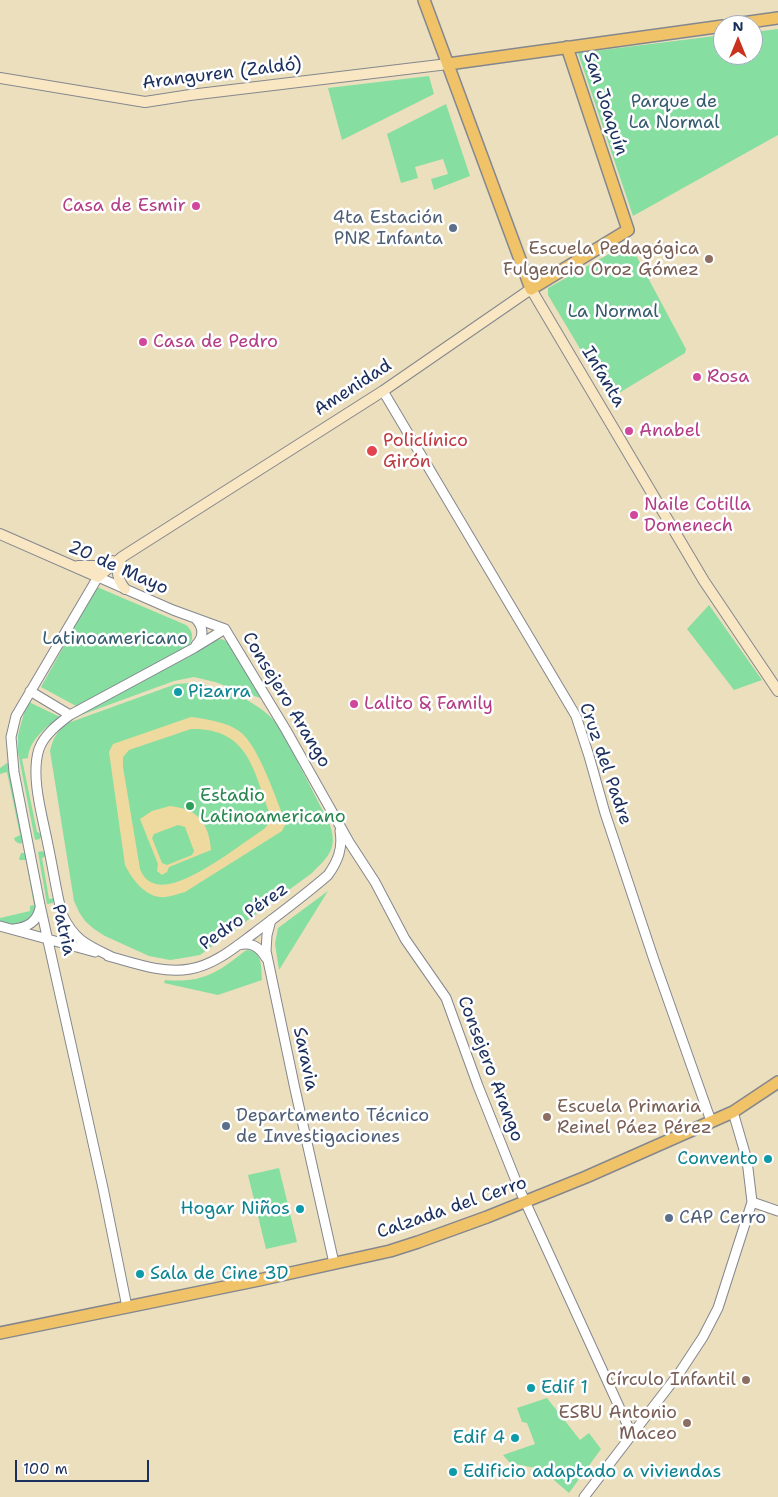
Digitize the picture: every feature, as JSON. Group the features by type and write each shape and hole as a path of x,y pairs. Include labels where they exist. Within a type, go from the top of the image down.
{"main road":[{"name":"Infanta","path":"424,0 531,288 704,581 777,687"},
{"path":"763,20 778,18"},
{"path":"448,64 713,27"},
{"name":"San Joaquín","path":"568,47 628,230"},
{"name":"Aranguren (Zaldó)","path":"0,78 146,102 448,64"},
{"name":"Amenidad","path":"98,577 122,556 383,391 531,288 628,230"},
{"name":"20 de Mayo","path":"0,534 98,577"},
{"path":"68,564 97,566 122,556"},
{"path":"122,556 117,572 118,578 125,589"},
{"name":"Calzada del Cerro","path":"0,1333 334,1263 418,1242 525,1202 733,1112 778,1082"}],"street":[{"name":"Cruz del Padre","path":"383,391 576,716 605,813 654,960 711,1121"},
{"name":"20 de Mayo","path":"98,577 196,619 225,628"},
{"name":"Patria","path":"98,577 16,716 13,725 11,747 14,772 40,905 103,1188 127,1307"},
{"path":"194,648 202,636 201,626 196,619"},
{"name":"Patria","path":"112,957 79,939 67,926 59,902 38,789 37,758 42,742 55,727 70,715 194,648 225,628"},
{"name":"Consejero Arango","path":"225,628 295,745 339,826 375,882 405,939 448,1002 478,1086 525,1202 632,1435"},
{"path":"30,691 70,715"},
{"name":"Pedro Pérez","path":"0,926 112,957 160,968 183,970 208,964 272,920 328,875 334,867 340,850 339,826"},
{"name":"Pedro Pérez","path":"340,850 349,842"},
{"path":"13,929 21,928 34,922 40,905"},
{"name":"Saravia","path":"272,920 266,942 268,962 334,1263"},
{"path":"64,944 71,940 67,926"},
{"path":"238,945 245,943 256,946 268,962"},
{"path":"584,1497 680,1372 712,1323 726,1289 752,1202 747,1160 733,1112"},
{"path":"752,1202 778,1212"}],"green space":[{"name":"Parque de La Normal","path":"778,29 778,135 633,216 578,53 713,36 713,65 763,65 763,31"},
{"path":"429,76 434,94 342,140 328,88"},
{"path":"446,104 470,176 434,190 431,179 448,174 443,159 415,167 418,178 401,183 387,134"},
{"name":"La Normal","path":"625,245 631,246 686,349 685,353 614,396 607,394 548,295 548,288"},
{"name":"Latinoamericano","path":"97,587 186,625 191,632 192,640 189,646 76,706 41,687"},
{"path":"709,605 762,680 734,690 687,629"},
{"path":"221,639 229,642 263,699 215,682 194,677 174,681 70,719 212,641"},
{"name":"Estadio Latinoamericano","path":"190,683 215,687 240,696 262,710 280,727 330,825 333,840 327,857 312,873 200,955 170,960 149,956 105,936 85,921 79,912 74,901 50,751 56,735 68,723 176,684"},
{"path":"29,702 60,717 44,729 35,739 28,758 22,759 37,832 42,834 40,839 35,840 18,752 18,735"},
{"path":"10,761 23,842 20,844 14,838 20,835 7,772 0,774 0,768"},
{"path":"42,851 46,856 42,858 49,899 54,898 53,903 47,904 38,852"},
{"path":"21,853 26,853 37,905 30,921 16,925 0,921 0,918 30,911 30,906 34,905 26,860 19,859"},
{"path":"328,891 279,970 275,944 278,928"},
{"path":"248,950 253,951 259,957 262,980 218,995 164,983 165,980 190,980 209,975"},
{"path":"279,1168 297,1242 266,1249 248,1175"},
{"path":"547,1398 580,1440 589,1433 601,1449 569,1493 541,1469 510,1463 503,1455 535,1444 527,1423 522,1422 517,1408"}],"sand":[{"path":"191,717 229,725 246,738 260,760 286,823 282,831 185,892 166,897 154,896 139,886 125,865 109,752 113,744","holes":["191,729 210,731 225,736 237,744 246,755 259,782 270,814 270,822 264,829 196,874 167,884 150,882 140,869 123,767 123,757 129,750"]},
{"path":"170,806 188,810 195,814 205,825 211,850 169,867 167,872 162,875 157,871 158,864 140,819 152,811","holes":["178,825 185,827 194,851 192,855 167,865 162,863 152,838 154,834"]}],"place":[{"name":"Casa de Esmir","path":"196,206"},
{"name":"4ta Estación PNR Infanta","path":"453,228"},
{"name":"Escuela Pedagógica Fulgencio Oroz Gómez","path":"709,259"},
{"name":"Casa de Pedro","path":"143,342"},
{"name":"Rosa","path":"697,377"},
{"name":"Anabel","path":"629,431"},
{"name":"Policlínico Girón","path":"372,451"},
{"name":"Naile Cotilla Domenech","path":"634,515"},
{"name":"Pizarra","path":"178,692"},
{"name":"Lalito & Family","path":"354,704"},
{"name":"Estadio Latinoamericano","path":"190,806"},
{"name":"Escuela Primaria Reinel Páez Pérez","path":"547,1117"},
{"name":"Departamento Técnico de Investigaciones","path":"226,1126"},
{"name":"Convento","path":"768,1159"},
{"name":"Hogar Niños","path":"300,1209"},
{"name":"CAP Cerro","path":"669,1218"},
{"name":"Sala de Cine 3D","path":"140,1274"},
{"name":"Círculo Infantil","path":"746,1380"},
{"name":"Edif 1","path":"531,1388"},
{"name":"ESBU Antonio Maceo","path":"687,1423"},
{"name":"Edif 4","path":"515,1438"},
{"name":"Edificio adaptado a viviendas","path":"453,1472"}]}
